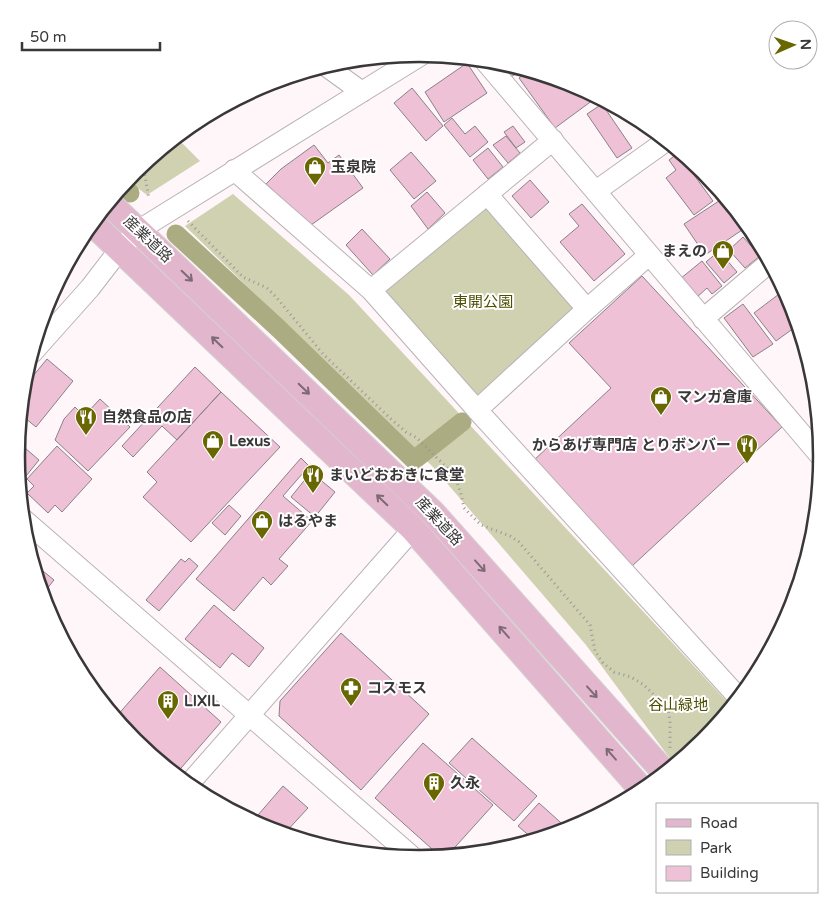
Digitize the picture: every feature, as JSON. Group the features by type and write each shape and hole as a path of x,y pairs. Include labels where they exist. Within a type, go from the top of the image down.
{"main road":[{"name":"産業道路","path":"114,208 433,513 667,762"},
{"name":"産業道路","path":"98,228 413,529 637,784"}],"street":[{"path":"42,341 90,288 120,249 139,230 410,62"},
{"path":"492,69 813,447"},
{"path":"334,72 362,92"},
{"path":"371,290 553,140"},
{"path":"596,190 660,145"},
{"path":"234,170 371,290 477,410 734,693"},
{"path":"487,194 586,309"},
{"path":"477,410 586,309 650,255"},
{"path":"703,319 764,267"},
{"path":"32,526 405,850"},
{"path":"193,779 413,529"}],"path":[{"path":"144,174 149,199"},
{"path":"187,220 243,277 267,288 323,354 392,420 406,432 417,438 455,476 462,494 464,508 481,525 510,536 519,542 590,625 594,651 603,663 614,672 631,677 644,686 668,709 670,721 668,762"}],"green space":[{"path":"181,142 200,161 147,195 134,185 159,160"},
{"name":"谷山緑地","path":"233,194 349,295 727,702 698,735 671,760 586,645 433,467 185,226"},
{"name":"東開公園","path":"487,203 575,310 480,397 383,291"}],"building":[{"path":"464,65 469,66 487,93 444,122 425,92"},
{"path":"521,76 546,83 591,102 555,128 519,78"},
{"path":"412,88 443,126 426,141 394,103"},
{"path":"599,106 606,110 632,148 617,158 587,114"},
{"path":"452,118 465,134 475,126 488,142 470,157 444,125"},
{"path":"513,126 525,142 516,148 504,132"},
{"path":"506,136 520,153 508,163 493,145"},
{"name":"玉泉院","path":"314,145 328,163 339,155 363,188 311,225 266,184 281,169"},
{"path":"488,148 503,167 488,179 473,160"},
{"path":"411,152 436,181 414,199 390,170"},
{"path":"674,156 679,160 692,173 713,201 694,215 666,178 676,170 669,160"},
{"path":"530,180 549,202 531,218 512,196"},
{"path":"427,192 445,213 428,229 411,206"},
{"path":"719,201 742,230 705,255 684,224"},
{"path":"582,204 625,254 594,281 560,242 579,226 569,214"},
{"path":"362,229 390,259 373,275 346,245"},
{"path":"743,237 758,257 745,268 729,250"},
{"path":"719,251 737,272 724,283 706,262"},
{"path":"702,261 722,286 712,294 707,288 696,298 680,279"},
{"path":"642,276 782,427 631,567 533,461 611,388 569,343"},
{"path":"778,295 792,330 776,341 754,313"},
{"path":"743,304 773,344 753,357 724,318"},
{"path":"47,359 73,381 36,427 27,420 34,375"},
{"path":"195,367 221,392 177,440 162,426 133,457 122,446"},
{"name":"Lexus","path":"221,392 280,447 191,542 143,497 157,482 147,472"},
{"path":"100,399 130,427 88,471 55,440 64,419 75,407 84,416"},
{"path":"57,446 92,479 62,512 55,505 48,513 27,493 34,486 27,479"},
{"path":"25,448 39,460 26,476"},
{"name":"はるやま","path":"301,458 309,466 283,496 312,521 279,559 288,566 271,585 263,577 234,611 196,579"},
{"name":"まいどおおきに食堂","path":"311,472 335,492 315,517 291,497"},
{"path":"229,505 241,516 225,535 212,523"},
{"path":"189,558 198,566 159,611 146,600 181,559 185,562"},
{"path":"42,570 54,580 48,588"},
{"path":"214,605 264,648 249,667 232,653 220,668 185,639"},
{"name":"コスモス","path":"341,633 429,714 361,790 279,716 280,701"},
{"name":"LIXIL","path":"160,667 221,722 180,770 140,735 120,712"},
{"path":"472,738 537,796 514,821 449,763"},
{"name":"久永","path":"423,743 493,805 453,849 433,850 375,798"},
{"path":"283,786 308,808 289,829 257,816"},
{"path":"539,803 562,824 528,835 518,826"}],"waterway":[{"path":"176,234 279,329 414,460 462,422"}],"place":[{"name":"玉泉院","path":"315,186"},
{"name":"まえの","path":"723,270"},
{"name":"マンガ倉庫","path":"661,416"},
{"name":"自然食品の店","path":"86,436"},
{"name":"Lexus","path":"213,460"},
{"name":"からあげ専門店 とりボンバー","path":"747,464"},
{"name":"まいどおおきに食堂","path":"313,494"},
{"name":"はるやま","path":"262,540"},
{"name":"コスモス","path":"351,707"},
{"name":"LIXIL","path":"168,720"},
{"name":"久永","path":"434,802"}]}
